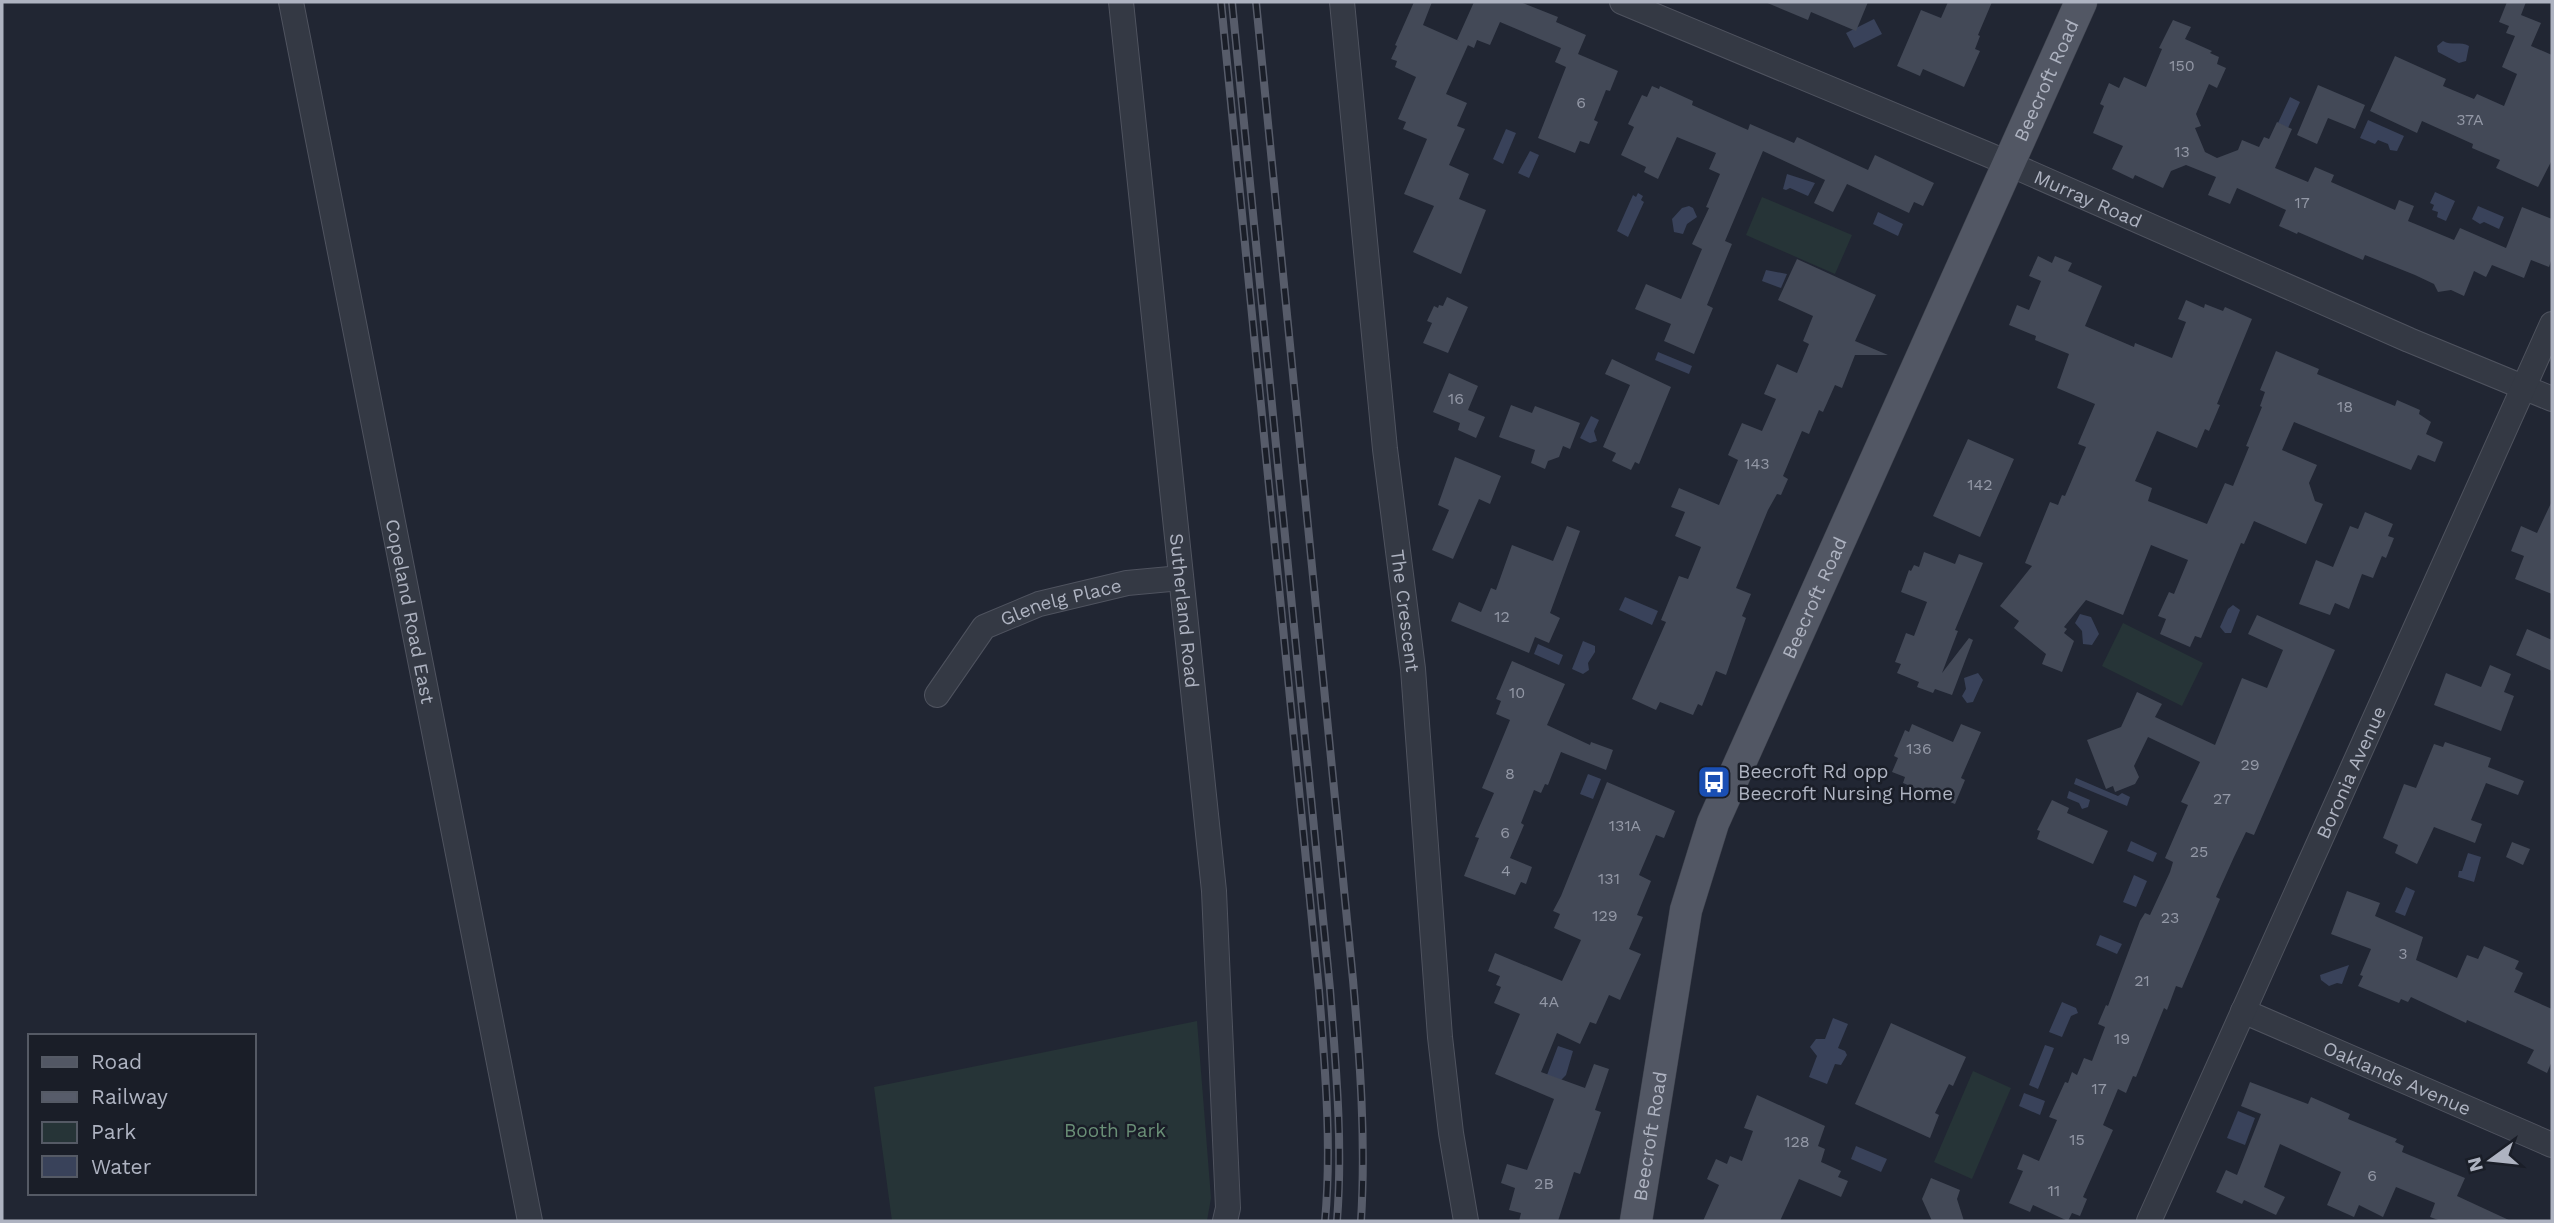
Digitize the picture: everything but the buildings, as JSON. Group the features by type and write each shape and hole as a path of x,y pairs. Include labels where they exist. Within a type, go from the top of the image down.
{"main road":[{"name":"Beecroft Road","path":"1636,1221 1686,909 1713,823 2081,2"}],"street":[{"name":"Copeland Road East","path":"291,2 530,1221"},
{"name":"Sutherland Road","path":"1121,2 1214,891 1228,1208 1225,1221"},
{"name":"The Crescent","path":"1342,2 1385,449 1413,669 1442,1051 1451,1133 1466,1221"},
{"name":"Murray Road","path":"1622,2 2009,163 2409,340 2552,399"},
{"name":"Boronia Avenue","path":"2149,1221 2526,387 2552,324"},
{"name":"Glenelg Place","path":"937,695 984,628 1039,604 1127,583 1181,578"},
{"name":"Oaklands Avenue","path":"2243,1012 2552,1145"}],"green space":[{"path":"1762,197 1852,235 1835,274 1746,235"},
{"path":"2123,623 2203,663 2182,706 2102,666"},
{"name":"Booth Park","path":"1197,1021 1211,1198 1207,1221 892,1221 874,1087"},
{"path":"1973,1071 2011,1088 1972,1179 1934,1162"}],"water":[{"path":"1874,19 1882,34 1854,48 1846,33"},
{"path":"2443,41 2469,46 2466,61 2459,63 2438,52 2437,46"},
{"path":"2290,97 2300,102 2288,128 2278,123"},
{"path":"2368,120 2404,136 2397,151 2390,150 2388,144 2378,140 2375,144 2360,138"},
{"path":"1506,129 1516,133 1503,164 1493,159"},
{"path":"1530,151 1539,155 1529,178 1518,173"},
{"path":"1787,174 1815,183 1808,196 1790,188 1783,189"},
{"path":"2435,192 2455,201 2446,221 2437,217 2438,212 2432,210 2434,205 2430,203"},
{"path":"1638,193 1643,196 1641,200 1644,202 1628,237 1617,231 1633,195 1636,197"},
{"path":"1689,206 1697,217 1687,224 1683,234 1674,232 1672,219 1682,208"},
{"path":"2478,206 2504,217 2499,229 2472,219"},
{"path":"1878,212 1903,224 1898,236 1873,224"},
{"path":"1766,270 1787,274 1781,288 1762,281"},
{"path":"1658,352 1692,366 1689,374 1655,360"},
{"path":"1591,416 1599,420 1594,431 1597,441 1590,443 1580,438"},
{"path":"1625,597 1658,611 1652,625 1619,610"},
{"path":"2233,605 2240,610 2231,633 2225,633 2220,627 2228,609"},
{"path":"2080,614 2091,617 2099,634 2092,645 2083,644 2082,631 2075,623"},
{"path":"1583,641 1595,646 1595,652 1588,663 1589,670 1583,674 1572,669"},
{"path":"1538,644 1563,655 1559,665 1534,654"},
{"path":"1978,673 1983,680 1973,702 1967,703 1962,696 1966,689 1964,678"},
{"path":"1588,774 1601,779 1593,799 1580,794"},
{"path":"2076,778 2118,796 2122,793 2130,797 2127,806 2074,784"},
{"path":"2069,791 2090,800 2088,807 2082,809 2079,803 2067,798"},
{"path":"2131,841 2157,853 2153,862 2127,851"},
{"path":"2468,853 2481,857 2474,882 2458,877"},
{"path":"2134,875 2147,881 2136,907 2123,902"},
{"path":"2406,887 2415,891 2405,916 2395,912"},
{"path":"2100,935 2122,944 2117,954 2096,945"},
{"path":"2349,965 2342,984 2329,986 2321,980 2320,975"},
{"path":"2062,1002 2076,1008 2078,1013 2071,1016 2062,1037 2049,1032"},
{"path":"1833,1018 1848,1024 1838,1048 1847,1055 1841,1065 1835,1064 1827,1084 1809,1077 1817,1056 1810,1047 1816,1039 1825,1039"},
{"path":"2045,1045 2054,1048 2038,1089 2029,1085"},
{"path":"1558,1046 1573,1051 1566,1075 1561,1080 1547,1075"},
{"path":"2024,1093 2045,1101 2040,1115 2019,1106"},
{"path":"2238,1111 2255,1118 2245,1145 2227,1138"},
{"path":"1856,1146 1887,1159 1881,1172 1851,1159"}],"railway":[{"path":"1221,2 1319,991 1328,1135 1325,1221"},
{"path":"1232,2 1330,989 1339,1134 1337,1221"},
{"path":"1256,2 1353,980 1363,1130 1361,1221"}],"place":[{"name":"Beecroft Rd opp Beecroft Nursing Home","path":"1714,782"}]}
